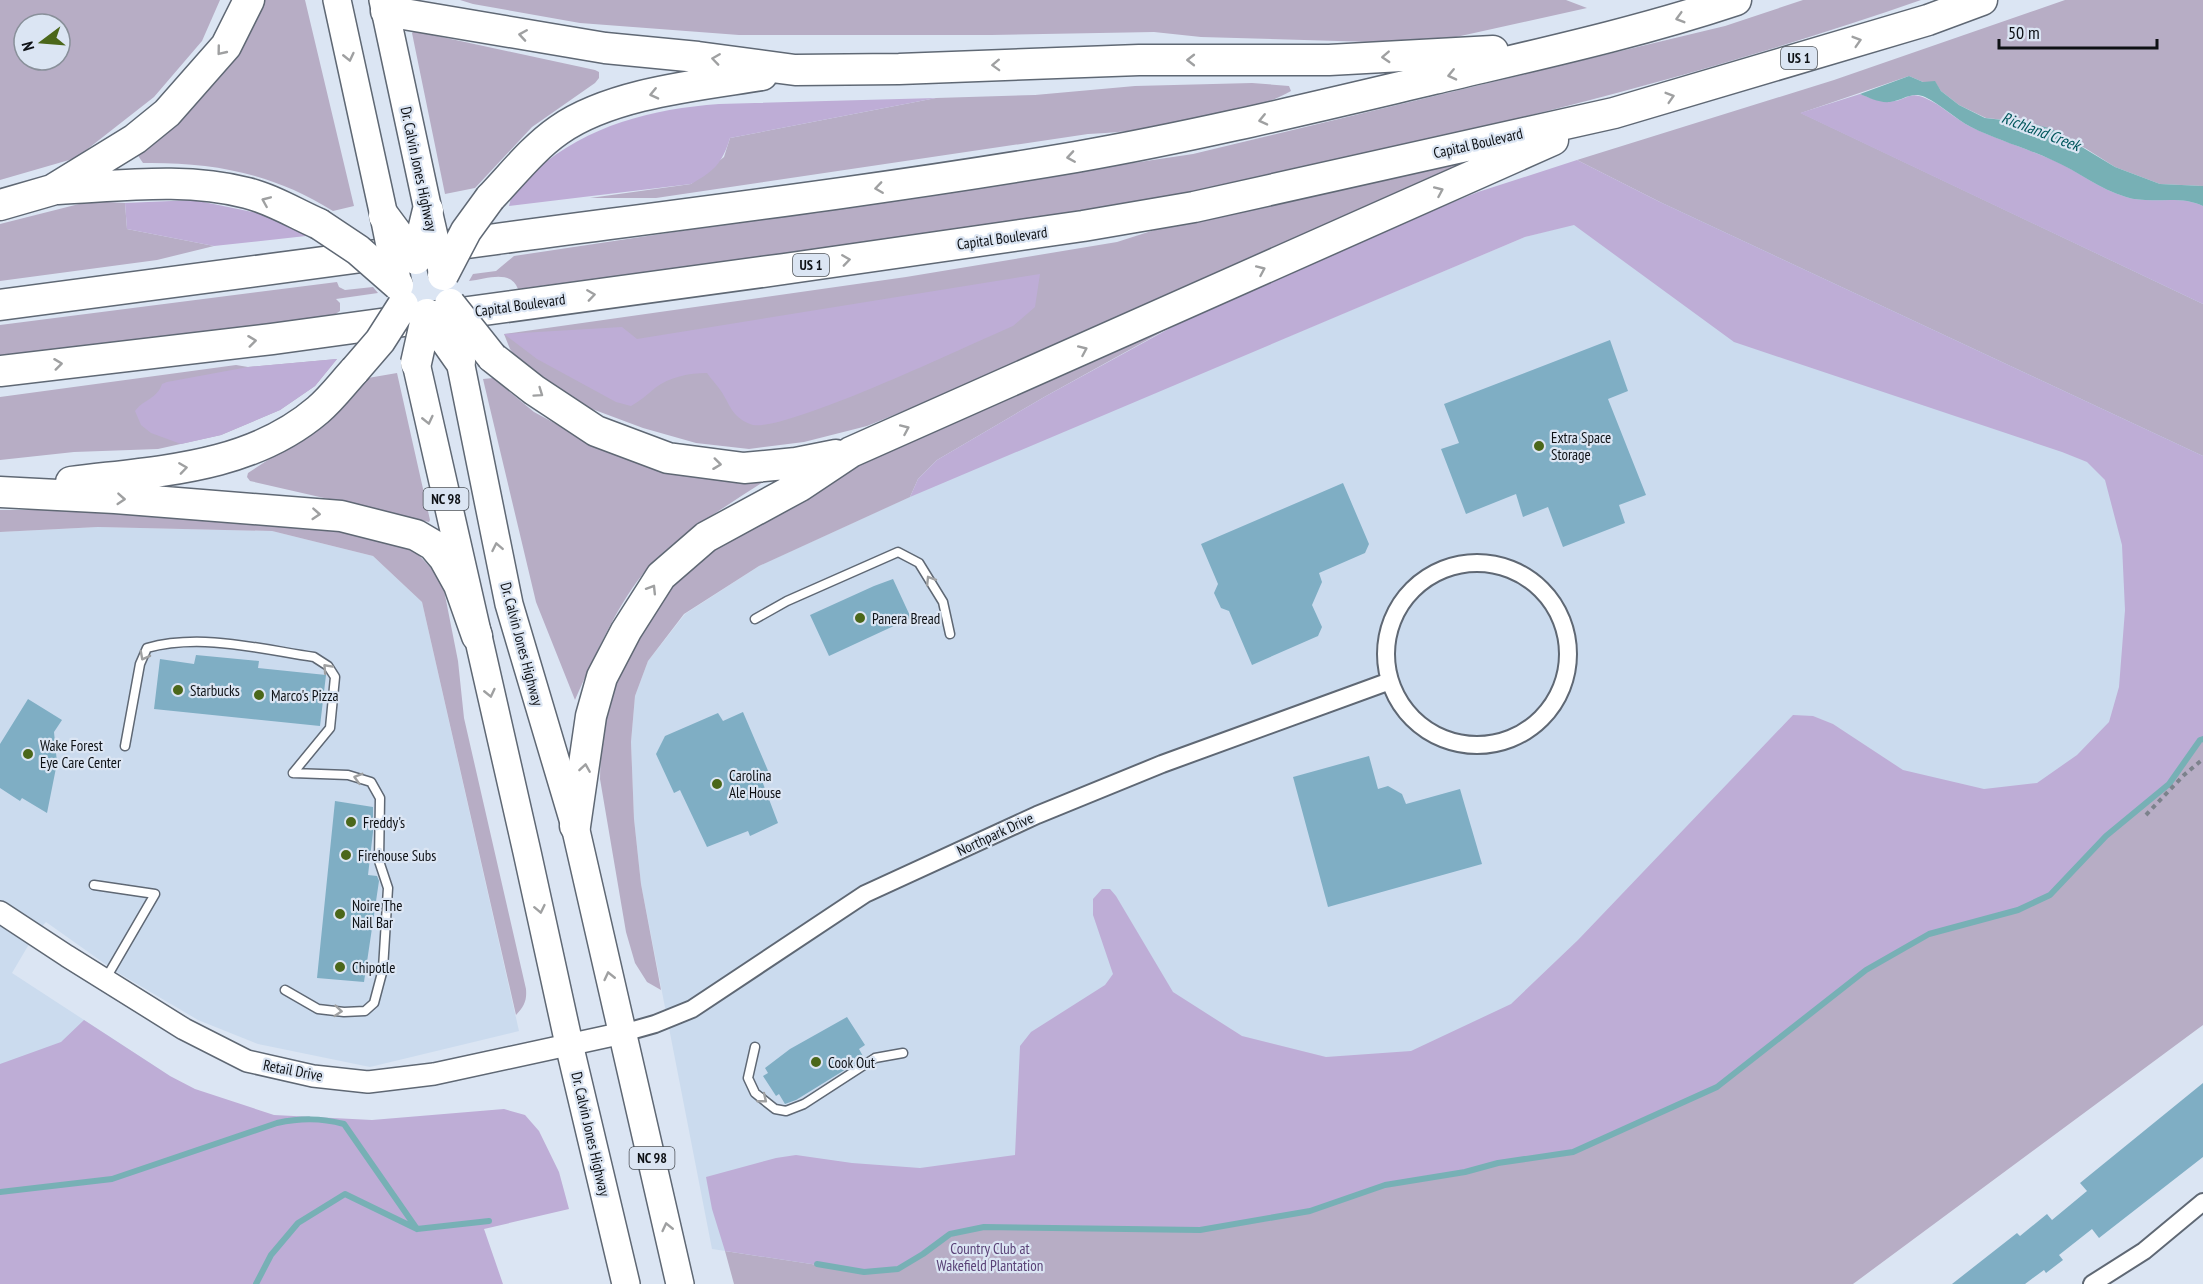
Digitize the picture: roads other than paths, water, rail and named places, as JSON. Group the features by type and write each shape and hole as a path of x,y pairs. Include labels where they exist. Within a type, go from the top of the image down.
{"highway":[{"path":"52,190 135,140 167,113 226,45 249,0"},
{"path":"337,0 384,216 423,295 460,361"},
{"path":"0,305 896,185 1076,157 1231,127 1570,47 1685,17 1736,0"},
{"name":"Capital Boulevard","path":"0,371 272,339 1083,226 1194,207 1614,113 1928,20 1982,0"},
{"path":"384,6 605,48 795,70"},
{"name":"Dr. Calvin Jones Highway","path":"384,6 428,210 423,295"},
{"path":"0,491 188,468 231,458 274,440 318,410 423,295 490,198 535,151 559,130 589,113 637,97 692,85 795,70 899,69 1139,60 1329,60 1570,47"},
{"path":"575,826 591,716 602,677 626,631 661,576 706,537 800,486 851,452 1614,113"},
{"path":"0,205 52,190 166,183 210,186 249,193 319,224 358,250 423,295 492,357 534,390 596,431 668,458 744,468 796,463 851,452"},
{"path":"416,363 423,295 416,259 428,210"},
{"path":"384,216 416,259"},
{"name":"Dr. Calvin Jones Highway","path":"460,361 509,604 575,826 680,1284"},
{"name":"Dr. Calvin Jones Highway","path":"416,363 569,1044 626,1284"},
{"path":"0,491 341,516 416,535 433,545 444,558 459,585 477,636"}],"street":[{"path":"1485,563 1514,572 1540,588 1553,604 1562,623 1567,642 1567,663 1563,683 1542,718 1508,740 1468,745 1430,732 1401,704 1390,681 1386,645 1390,625 1411,590 1427,577 1445,568 1485,563"},
{"name":"Northpark Drive","path":"623,1033 655,1024 692,1009 865,894 941,859 1037,815 1140,773 1390,681"},
{"name":"Retail Drive","path":"0,912 184,1029 247,1060 313,1076 368,1082 434,1074 623,1033"},
{"path":"2092,1284 2144,1251 2203,1202"}],"lane":[{"path":"755,620 787,601 898,552 919,563 944,602 950,634"},
{"path":"125,746 140,664 147,648 173,642 208,643 314,657 328,666 335,677 330,728 293,773 348,775 371,782 381,798 379,861 388,888 383,969 374,1003 365,1011 344,1012 318,1008 285,990"},
{"path":"94,885 155,894 105,980"},
{"path":"755,1047 748,1078 755,1093 775,1109 786,1111 804,1104 875,1058 903,1053"}],"water":[{"name":"Richland Creek","path":"1909,76 1923,82 1935,81 1941,91 1959,105 1985,118 2030,123 2052,129 2115,167 2160,184 2203,186 2203,206 2194,202 2145,200 2116,194 2052,160 1971,127 1920,95 1911,95 1886,102 1860,94"}],"waterway":[{"path":"817,1264 864,1272 898,1269 950,1234 984,1227 1200,1230 1310,1211 1385,1185 1465,1172 1498,1163 1573,1152 1717,1087 1866,970 1929,934 2018,910 2050,895 2106,836 2169,784 2203,739"},
{"path":"0,1192 112,1179 277,1123 319,1120 344,1124 417,1229"},
{"path":"256,1284 271,1255 298,1223 345,1194 417,1229 489,1221"}],"place":[{"name":"Extra Space Storage","path":"1539,446"},
{"name":"Panera Bread","path":"860,618"},
{"name":"Starbucks","path":"178,690"},
{"name":"Marco's Pizza","path":"259,695"},
{"name":"Wake Forest Eye Care Center","path":"28,754"},
{"name":"Carolina Ale House","path":"717,784"},
{"name":"Freddy's","path":"351,822"},
{"name":"Firehouse Subs","path":"346,855"},
{"name":"Noire The Nail Bar","path":"340,914"},
{"name":"Chipotle","path":"340,967"},
{"name":"Cook Out","path":"816,1062"}],"park label":[{"name":"Country Club at Wakefield Plantation","path":"990,1256"}]}
